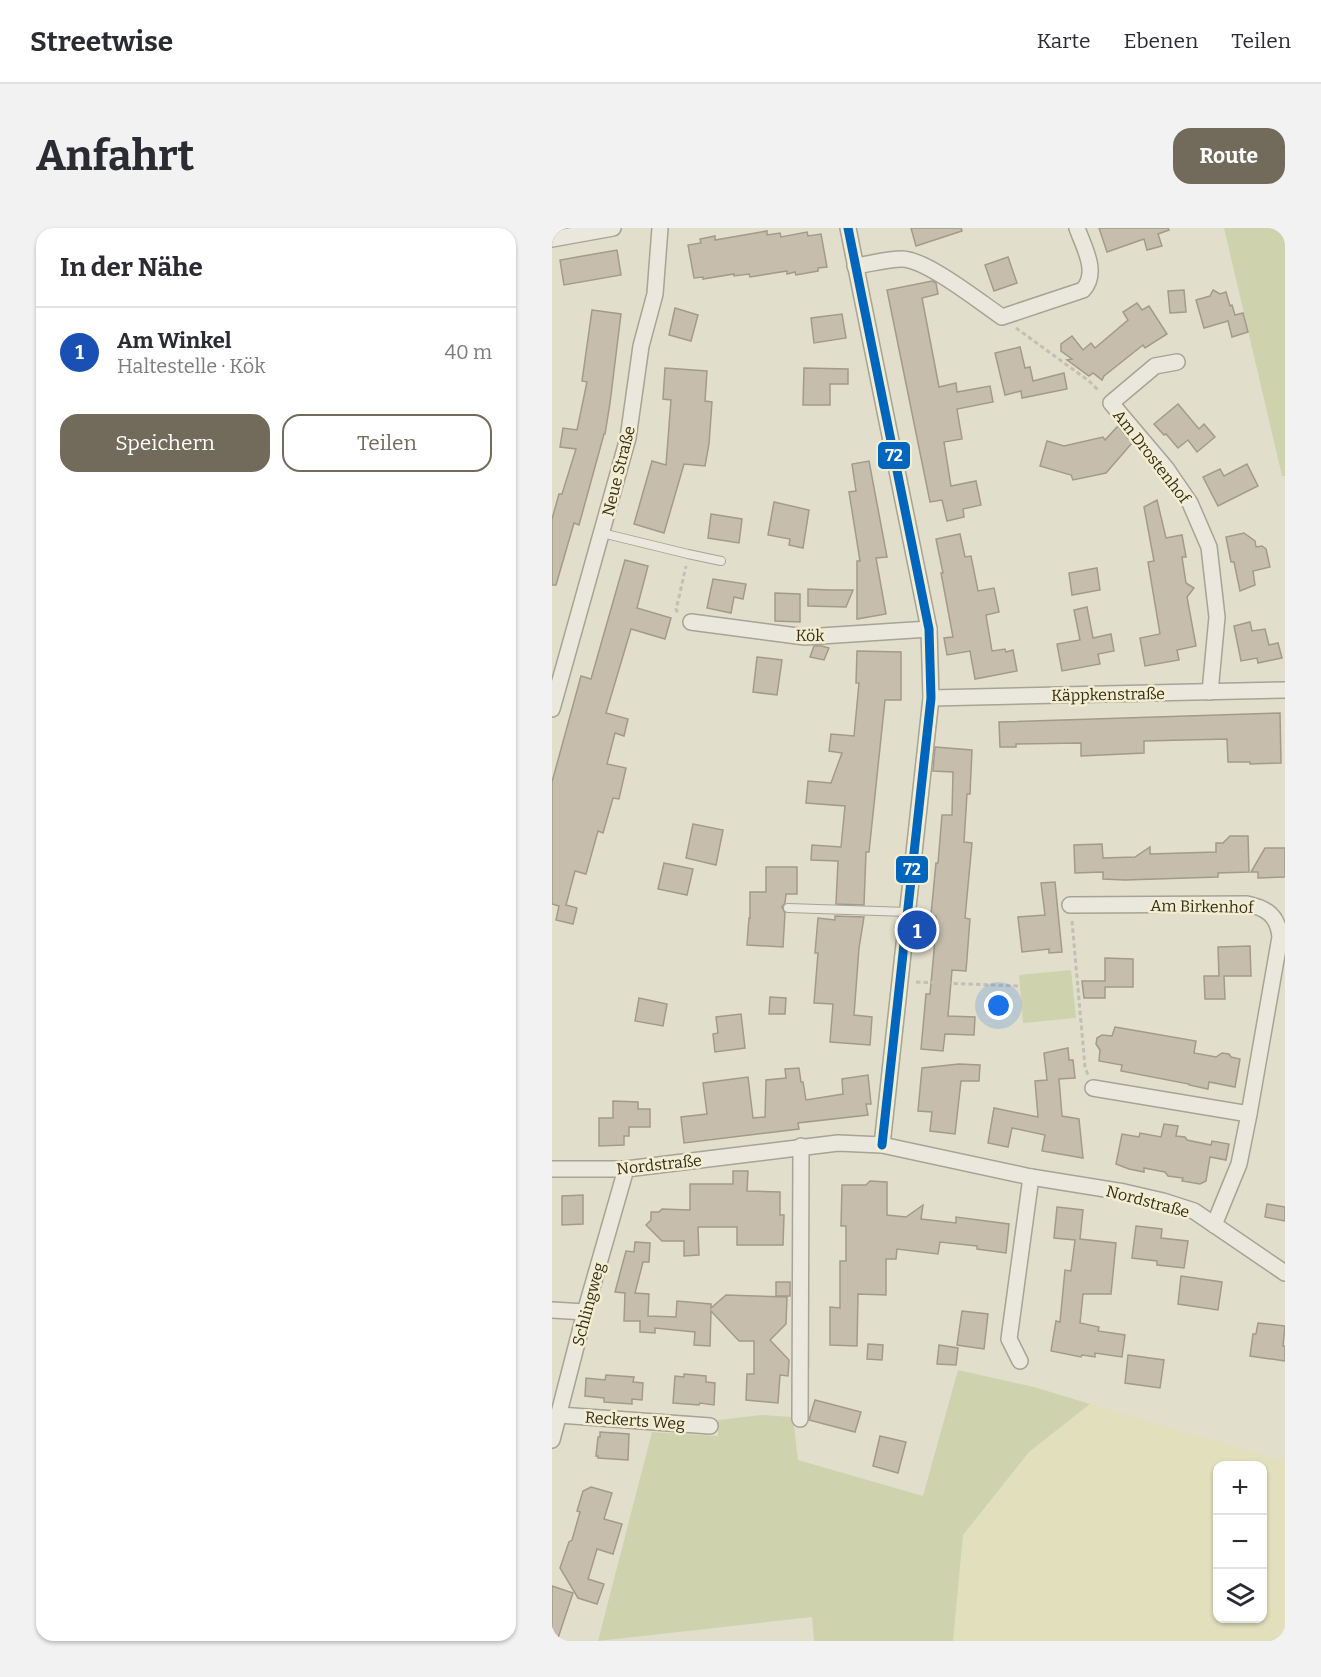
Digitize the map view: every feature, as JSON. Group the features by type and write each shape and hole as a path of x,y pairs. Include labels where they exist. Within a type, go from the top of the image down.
{"street":[{"path":"552,239 614,228"},
{"name":"Neue Straße","path":"552,709 628,438 641,346 655,294 660,228"},
{"path":"848,228 929,630 931,698 882,1145"},
{"path":"855,266 903,259 917,262 931,268 1002,317 1083,290 1088,283 1091,267 1077,228"},
{"name":"Am Drostenhof","path":"1177,362 1155,366 1111,403 1166,468 1190,503 1209,547 1217,617 1210,692"},
{"name":"Kök","path":"691,622 805,637 929,630"},
{"name":"Käppkenstraße","path":"931,698 1285,690"},
{"name":"Am Birkenhof","path":"1070,905 1247,904 1261,907 1279,926 1280,937 1250,1114 1239,1164 1215,1225"},
{"path":"1094,1088 1250,1114"},
{"name":"Nordstraße","path":"552,1169 626,1169 801,1146 838,1143 882,1145 1031,1177 1124,1192 1163,1201 1194,1212 1284,1270"},
{"path":"800,1419 801,1146"},
{"name":"Schlingweg","path":"552,1440 585,1312 626,1169"},
{"path":"1020,1360 1009,1339 1031,1177"},
{"path":"552,1310 585,1312"},
{"name":"Reckerts Weg","path":"559,1415 710,1426"}],"lane":[{"path":"602,533 721,561"},
{"path":"788,908 908,912"}],"path":[{"path":"1002,317 1089,381 1111,403"},
{"path":"688,554 676,610 691,622"},
{"path":"1070,905 1085,1067 1094,1088"},
{"path":"900,981 1020,986"}],"shaded area":[{"path":"1090,1404 1285,1461 1285,1641 953,1641 963,1535 1029,1452"}],"green space":[{"path":"1224,228 1285,228 1285,476 1282,476"},
{"path":"1071,970 1076,1018 1023,1023 1019,975"},
{"path":"958,1370 1034,1387 1090,1404 1029,1452 963,1535 953,1641 814,1641 812,1617 598,1641 652,1432 718,1436 718,1420 761,1415 793,1417 798,1460 923,1496"}],"building":[{"path":"911,228 961,228 962,231 916,246"},
{"path":"1099,228 1168,228 1169,230 1158,234 1162,246 1147,250 1144,239 1107,252"},
{"path":"767,231 767,235 780,233 781,237 807,232 808,236 821,234 827,267 796,275 795,272 787,274 787,271 750,277 749,274 734,276 734,274 703,279 703,277 694,278 688,245 701,243 700,239 715,236 715,240"},
{"path":"617,250 621,275 564,285 560,260"},
{"path":"1008,257 1017,283 994,291 985,265"},
{"path":"932,281 936,283 938,294 922,298 939,387 956,383 957,392 990,386 993,402 957,409 962,439 944,442 951,486 976,481 981,505 963,509 964,517 947,521 942,500 930,502 887,290"},
{"path":"1184,290 1186,312 1170,313 1168,291"},
{"path":"1213,290 1220,294 1226,292 1235,315 1243,313 1248,332 1232,337 1228,321 1204,328 1196,300 1210,296"},
{"path":"1137,303 1142,310 1149,306 1167,334 1145,348 1143,345 1102,380 1093,373 1089,376 1067,360 1072,359 1061,351 1061,344 1072,336 1083,350 1091,343 1095,348 1128,320 1123,312"},
{"path":"675,308 698,315 691,341 669,335"},
{"path":"592,310 621,314 610,403 605,434 579,525 574,523 556,585 552,585 552,519 576,449 560,447 563,428 577,430 587,382 582,381"},
{"path":"842,314 846,338 814,343 811,318"},
{"path":"1020,347 1025,368 1030,367 1033,381 1064,373 1067,389 1022,398 1021,391 1005,395 995,353"},
{"path":"665,368 707,371 705,401 712,402 705,466 684,464 664,533 634,524 652,461 666,465 671,400 663,399"},
{"path":"804,368 848,369 848,384 830,384 830,405 803,405"},
{"path":"1178,404 1199,429 1204,424 1215,437 1197,452 1188,440 1178,448 1154,424"},
{"path":"1118,426 1132,443 1106,473 1073,480 1071,475 1040,466 1047,441 1064,446 1103,437 1105,440"},
{"path":"869,461 887,557 876,558 886,614 857,619 857,561 860,561 849,492 856,491 852,464"},
{"path":"1247,464 1258,486 1218,506 1203,477 1220,469 1224,476"},
{"path":"1157,500 1166,538 1182,535 1186,557 1182,557 1186,583 1194,588 1187,597 1196,646 1177,650 1179,660 1145,666 1140,638 1160,634 1148,562 1154,561 1144,507"},
{"path":"774,502 809,510 803,548 789,545 790,539 768,535"},
{"path":"711,514 742,519 739,543 708,538"},
{"path":"1244,533 1255,541 1256,547 1262,546 1266,549 1270,567 1253,571 1255,585 1240,591 1226,537"},
{"path":"960,534 965,557 971,556 978,591 994,588 999,612 986,615 992,651 1013,650 1017,671 975,679 970,651 947,655 944,638 953,637 936,539"},
{"path":"625,560 648,566 637,608 671,618 665,639 631,629 606,713 628,719 624,736 615,733 607,764 626,768 619,799 613,798 603,833 598,831 586,874 575,871 566,905 577,908 573,924 556,920 559,906 552,904 552,782 581,676 591,679"},
{"path":"1097,568 1100,590 1072,595 1069,573"},
{"path":"713,579 746,584 743,599 734,597 731,613 707,608"},
{"path":"808,589 853,590 846,607 808,606"},
{"path":"775,593 800,594 800,622 775,621"},
{"path":"1087,607 1093,638 1111,634 1114,651 1098,654 1100,664 1062,671 1057,644 1080,640 1074,610"},
{"path":"1250,622 1252,631 1265,629 1269,645 1278,643 1282,658 1258,663 1257,658 1241,661 1234,626"},
{"path":"814,646 829,648 824,660 810,657"},
{"path":"857,651 901,652 901,700 885,700 869,852 866,852 864,905 836,904 838,861 811,860 812,845 841,847 845,806 806,803 808,781 831,783 842,753 829,751 831,734 854,736 859,683 856,683"},
{"path":"757,657 782,660 777,695 753,692"},
{"path":"1280,713 1281,763 1228,762 1227,739 1144,741 1144,753 1081,756 1081,743 1016,744 1016,747 1000,747 999,722"},
{"path":"935,747 972,750 970,794 967,794 964,842 972,843 965,918 970,919 966,971 952,970 948,1016 975,1017 974,1035 945,1034 943,1051 921,1049 926,994 930,994 934,951 936,916 931,915 942,815 952,815 953,772 933,771"},
{"path":"693,824 723,830 716,865 686,858"},
{"path":"1230,836 1248,836 1249,872 1218,873 1218,877 1125,880 1103,879 1103,872 1075,873 1074,845 1102,844 1103,858 1135,857 1150,847 1150,854 1216,852 1216,843 1223,843"},
{"path":"1265,848 1285,848 1285,877 1258,878 1258,872 1251,872"},
{"path":"664,863 693,869 687,895 658,889"},
{"path":"766,867 797,867 797,894 786,894 782,907 785,913 783,947 747,945 750,892 766,892"},
{"path":"1055,882 1062,952 1049,953 1049,949 1022,952 1018,917 1045,915 1041,883"},
{"path":"835,916 864,917 859,948 854,1015 872,1017 870,1045 830,1042 833,1004 814,1003 818,918 835,920"},
{"path":"1250,946 1251,976 1224,976 1225,999 1205,999 1204,976 1219,976 1218,947"},
{"path":"1105,958 1133,959 1133,987 1105,987 1105,998 1084,998 1082,981 1105,981"},
{"path":"770,997 786,998 785,1014 769,1014"},
{"path":"639,998 667,1004 663,1026 635,1021"},
{"path":"741,1014 745,1048 715,1052 713,1034 718,1033 716,1017"},
{"path":"1115,1027 1196,1041 1194,1053 1216,1057 1222,1053 1240,1059 1235,1087 1209,1082 1208,1089 1121,1071 1122,1065 1099,1061 1100,1050 1096,1044 1097,1038 1102,1035 1112,1036"},
{"path":"1068,1048 1069,1060 1073,1060 1075,1078 1059,1079 1062,1116 1079,1119 1083,1158 1042,1151 1045,1135 1012,1128 1008,1147 988,1143 994,1108 1038,1117 1035,1081 1047,1080 1044,1053"},
{"path":"959,1064 980,1065 979,1081 961,1081 955,1134 930,1131 932,1112 918,1111 922,1068"},
{"path":"799,1068 806,1100 843,1094 842,1079 868,1075 871,1104 866,1104 868,1115 798,1123 799,1129 684,1143 681,1117 707,1114 703,1083 748,1077 753,1118 765,1117 766,1080 786,1078 785,1069"},
{"path":"613,1101 638,1102 638,1109 650,1109 650,1127 629,1127 629,1136 624,1136 624,1145 599,1146 599,1118 613,1118"},
{"path":"1164,1124 1178,1126 1176,1136 1185,1137 1187,1140 1211,1145 1212,1141 1229,1144 1226,1160 1210,1157 1206,1181 1200,1184 1182,1181 1183,1178 1168,1176 1165,1172 1144,1168 1144,1172 1116,1164 1122,1134 1139,1137 1140,1133 1161,1137"},
{"path":"733,1171 748,1171 747,1191 780,1192 780,1215 784,1215 783,1245 737,1245 737,1227 698,1227 699,1255 684,1256 684,1241 662,1241 646,1225 651,1220 651,1212 659,1212 662,1209 690,1210 690,1184 733,1184"},
{"path":"870,1181 887,1182 887,1215 906,1217 923,1205 921,1219 956,1223 956,1217 1009,1224 1006,1253 977,1249 977,1246 940,1242 938,1254 897,1249 896,1259 886,1259 886,1295 858,1294 857,1346 830,1345 830,1307 840,1308 840,1261 846,1261 846,1226 841,1226 842,1185 866,1185"},
{"path":"583,1195 583,1224 562,1225 562,1196"},
{"path":"1267,1204 1285,1207 1285,1221 1265,1217"},
{"path":"1057,1207 1083,1210 1080,1239 1116,1243 1111,1294 1083,1294 1080,1323 1099,1327 1098,1331 1125,1335 1122,1357 1095,1353 1095,1357 1082,1355 1081,1357 1051,1351 1056,1321 1060,1322 1065,1270 1071,1271 1075,1240 1054,1238"},
{"path":"1136,1226 1162,1229 1161,1238 1188,1241 1184,1268 1157,1265 1157,1261 1132,1258"},
{"path":"635,1242 650,1243 649,1262 643,1262 635,1293 649,1294 648,1316 676,1317 677,1301 711,1304 711,1308 726,1295 787,1297 786,1324 770,1340 789,1360 788,1376 780,1375 778,1403 746,1400 747,1374 754,1374 754,1341 739,1341 711,1311 710,1346 694,1345 695,1332 655,1328 655,1333 640,1332 640,1321 624,1321 625,1293 615,1292 626,1251 634,1252"},
{"path":"1181,1276 1222,1282 1218,1310 1178,1304"},
{"path":"776,1282 790,1282 790,1296 776,1296"},
{"path":"962,1311 988,1314 984,1349 957,1345"},
{"path":"1258,1323 1285,1326 1283,1346 1285,1346 1285,1361 1250,1356 1253,1334 1256,1334"},
{"path":"868,1344 883,1345 882,1360 867,1359"},
{"path":"939,1345 958,1348 956,1365 937,1364"},
{"path":"1128,1355 1164,1360 1160,1388 1125,1383"},
{"path":"684,1374 706,1376 706,1382 715,1383 714,1405 673,1403 675,1376 684,1377"},
{"path":"606,1375 634,1377 633,1382 643,1383 642,1400 632,1399 632,1404 604,1402 604,1398 585,1396 586,1378 605,1380"},
{"path":"815,1400 861,1412 855,1432 809,1420"},
{"path":"600,1432 629,1434 628,1460 596,1456"},
{"path":"880,1436 906,1442 898,1473 873,1466"},
{"path":"591,1487 612,1493 604,1519 622,1524 613,1554 597,1549 588,1579 604,1584 597,1604 578,1598 560,1568 569,1542 572,1540 583,1491"},
{"path":"552,1586 573,1593 557,1641 552,1641"}],"transit line":[{"name":"72","path":"848,228 929,629 931,698 882,1145"}],"place":[{"name":"Am Winkel","path":"917,930"}]}
